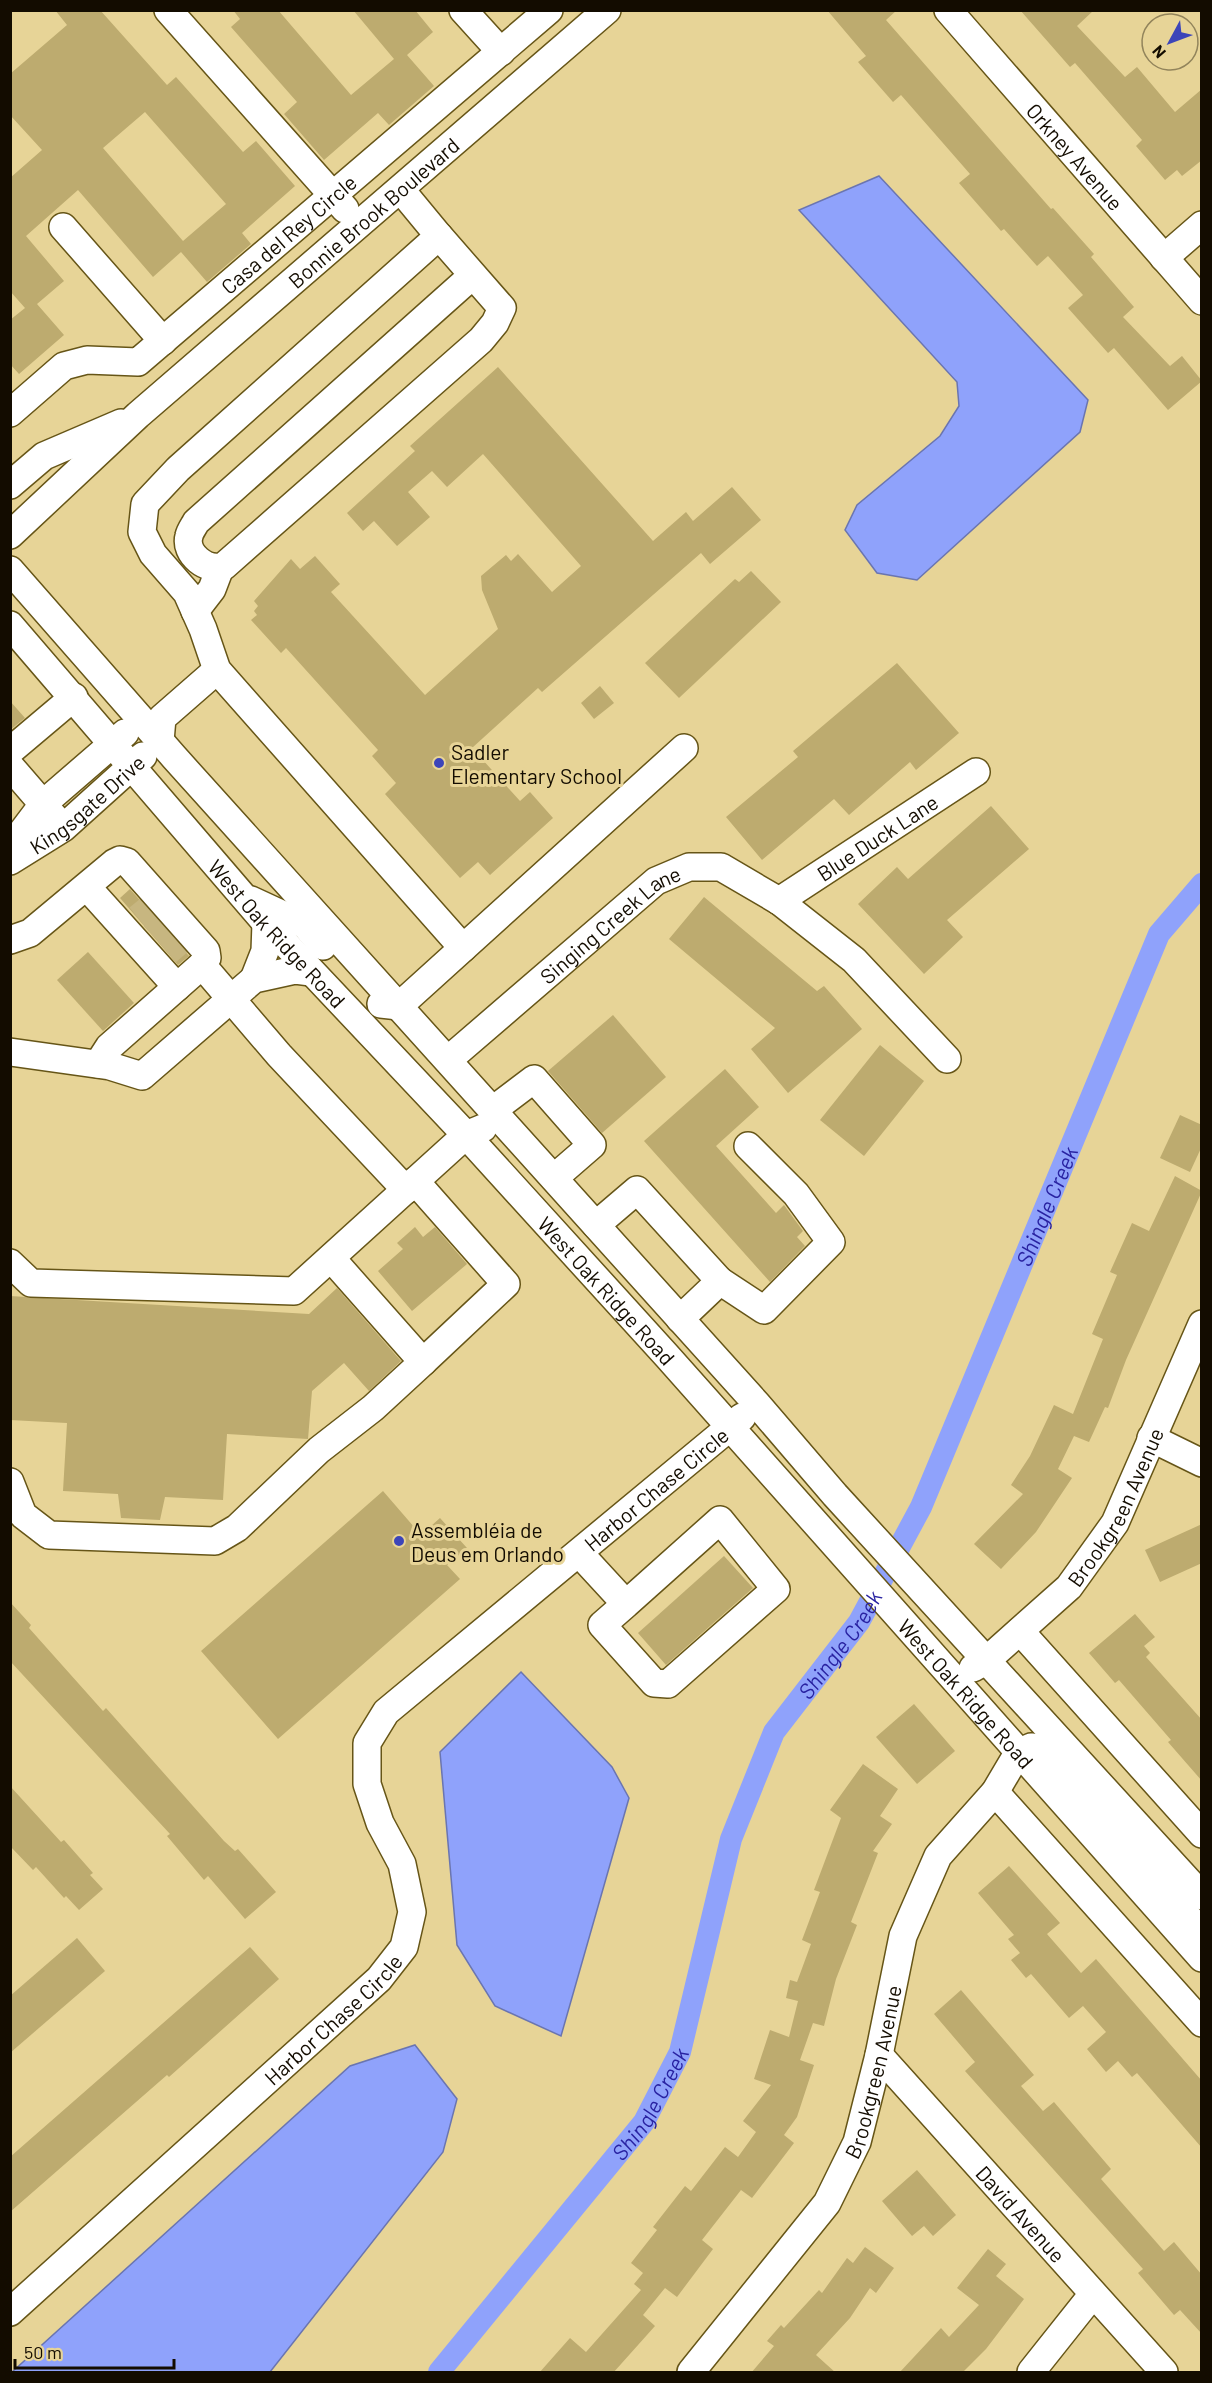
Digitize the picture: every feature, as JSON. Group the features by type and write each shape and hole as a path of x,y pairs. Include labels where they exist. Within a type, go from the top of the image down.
{"street":[{"path":"168,10 360,226"},
{"path":"463,10 501,52"},
{"name":"Casa del Rey Circle","path":"10,413 64,366 87,360 138,362 549,10"},
{"name":"Bonnie Brook Boulevard","path":"10,535 138,415 360,226 607,10"},
{"name":"Orkney Avenue","path":"948,10 1202,301"},
{"path":"195,611 212,589 220,568 481,340 495,323 502,308 401,190"},
{"path":"1164,258 1202,225"},
{"path":"63,227 163,341"},
{"path":"439,236 178,469 145,504 142,532 153,554 187,593 217,670 463,948"},
{"path":"220,568 205,565 189,549 189,536 196,522 473,275"},
{"name":"Bonnie Brook Boulevard","path":"10,485 44,456 138,415"},
{"name":"West Oak Ridge Road","path":"10,570 154,726 399,1006 853,1514 1202,1896"},
{"name":"West Oak Ridge Road","path":"10,625 267,923 466,1135 1202,1958"},
{"path":"154,726 217,670"},
{"path":"10,751 74,697"},
{"name":"Kingsgate Drive","path":"10,848 44,803 112,744 154,726"},
{"name":"Kingsgate Drive","path":"10,861 63,828 130,766 154,726"},
{"path":"242,895 305,925 373,1004 399,1006 684,748"},
{"path":"10,766 44,803 63,828"},
{"name":"Blue Duck Lane","path":"779,901 976,772"},
{"path":"10,940 30,933 120,860 127,862 159,930 177,987"},
{"name":"Singing Creek Lane","path":"448,1060 656,881 689,867 721,867 779,901 854,960 947,1059"},
{"path":"87,887 159,930 206,951 207,958 202,965 109,1047 98,1064"},
{"path":"10,1052 98,1064 142,1077 254,979 265,951 267,923"},
{"path":"10,1482 23,1515 49,1535 215,1541 237,1528 319,1450 373,1408 506,1284 279,1055 202,965"},
{"path":"254,979 295,970 311,972"},
{"path":"493,1110 534,1078 592,1145 554,1178"},
{"path":"10,1263 31,1283 294,1291 466,1135 484,1128 558,1212 591,1220 637,1190 720,1281 764,1310 831,1242 796,1194 748,1146"},
{"path":"331,1258 423,1362"},
{"path":"680,1318 720,1281"},
{"name":"Brookgreen Avenue","path":"987,1660 1070,1587 1115,1523 1202,1324"},
{"name":"Harbor Chase Circle","path":"10,2312 379,1979 404,1947 412,1912 402,1864 380,1823 368,1784 367,1743 386,1712 757,1404"},
{"path":"1151,1438 1202,1463"},
{"path":"720,1520 776,1589 668,1684 654,1683 602,1625 626,1604 720,1520"},
{"path":"579,1553 626,1604"},
{"path":"863,1578 893,1586 971,1668 977,1668 987,1660"},
{"path":"1020,1631 1202,1834"},
{"path":"1018,1753 1031,1747 1040,1748 1194,1924 1202,1928"},
{"name":"Brookgreen Avenue","path":"691,2373 827,2203 857,2142 879,2055 903,1936 939,1856 995,1792 1018,1753"},
{"path":"995,1792 1202,2022"},
{"name":"David Avenue","path":"879,2055 1164,2373"},
{"path":"1031,2373 1093,2294"}],"water":[{"path":"879,176 1088,400 1080,432 917,580 877,573 845,530 857,505 940,436 959,406 957,382 799,210"},
{"path":"521,1672 612,1767 629,1798 561,2036 495,2006 457,1945 440,1752"},
{"path":"415,2045 457,2099 443,2152 270,2372 12,2372 350,2066"}],"building":[{"path":"55,10 100,10 167,85 176,77 243,152 256,141 295,186 242,233 251,244 207,282 181,252 153,277 78,190 26,236 64,281 37,304 64,335 19,374 10,364 10,320 25,308 10,291 10,178 42,150 10,115 10,74 67,25","holes":["145,112 226,204 183,241 103,148"]},
{"path":"233,10 278,10 351,95 394,59 353,10 415,10 433,32 407,55 434,86 389,125 378,113 324,160 284,114 297,102 231,27 240,19"},
{"path":"827,10 897,10 886,20 1051,209 1053,208 1094,254 1091,257 1134,307 1123,317 1170,366 1182,356 1202,381 1168,410 1114,348 1108,353 1068,308 1083,295 1048,256 1037,266 1004,229 1001,231 959,183 970,174 901,95 893,102 858,62 866,56"},
{"path":"1020,10 1094,10 1077,26 1125,77 1137,67 1175,112 1202,89 1202,160 1182,176 1177,170 1165,180 1136,146 1142,140 1075,63 1070,67"},
{"path":"498,367 653,541 686,512 693,521 732,487 761,520 710,564 701,553 542,692 538,688 472,748 520,801 530,792 553,818 490,875 478,862 460,878 385,794 396,783 372,756 378,750 286,648 281,653 251,620 257,615 254,611 258,606 254,601 291,559 300,569 315,556 340,584 331,592 425,695 498,629 482,590 481,576 506,555 511,561 518,554 552,592 581,566 483,454 447,487 432,471 408,492 430,517 397,546 374,521 363,531 347,513 415,451 410,446"},
{"path":"751,571 781,602 679,698 645,663 735,579 739,582"},
{"path":"897,663 959,733 916,770 910,762 849,815 834,799 762,860 726,817 798,757 793,751"},
{"path":"600,686 614,703 594,719 581,703"},
{"path":"10,701 25,718 10,730"},
{"path":"991,806 1029,849 947,920 963,937 924,974 858,904 897,867 908,879"},
{"path":"130,889 189,956 178,965 120,898"},
{"path":"704,897 817,991 824,986 862,1029 788,1093 751,1049 775,1028 669,939"},
{"path":"88,952 134,1003 103,1031 57,980"},
{"path":"613,1015 666,1077 602,1133 548,1071"},
{"path":"880,1045 924,1081 864,1156 820,1120"},
{"path":"725,1069 759,1107 716,1146 776,1213 784,1205 803,1231 797,1237 805,1246 770,1282 644,1141"},
{"path":"1180,1115 1202,1125 1202,1146 1190,1172 1160,1158"},
{"path":"1175,1176 1202,1191 1126,1360 1108,1408 1105,1407 1089,1442 1074,1436 1058,1469 1072,1478 1036,1532 1001,1569 974,1544 1023,1494 1011,1485 1030,1456 1054,1405 1073,1414 1103,1339 1092,1334 1117,1275 1110,1272 1132,1223 1149,1231"},
{"path":"415,1227 423,1237 435,1227 467,1264 412,1311 378,1271 403,1249 397,1243"},
{"path":"337,1288 401,1361 369,1391 344,1363 312,1391 308,1439 227,1434 223,1500 165,1497 160,1520 121,1518 118,1494 63,1491 67,1423 10,1420 10,1296 309,1314"},
{"path":"383,1491 421,1535 440,1518 467,1548 447,1565 460,1579 278,1739 201,1651"},
{"path":"1202,1524 1202,1563 1160,1582 1145,1550"},
{"path":"724,1556 753,1588 666,1665 638,1633"},
{"path":"10,1602 31,1625 29,1628 103,1711 106,1708 224,1841 235,1851 238,1849 276,1892 245,1919 208,1876 204,1880 167,1836 170,1834 10,1661"},
{"path":"1135,1614 1155,1637 1144,1646 1150,1653 1146,1657 1202,1720 1202,1781 1168,1742 1171,1740 1119,1680 1115,1683 1089,1653"},
{"path":"914,1704 955,1751 917,1784 876,1737"},
{"path":"863,1764 898,1789 880,1816 892,1824 873,1851 878,1853 851,1922 857,1925 836,1979 824,2026 813,2023 800,2060 814,2065 797,2117 784,2135 794,2143 752,2198 741,2190 702,2240 713,2249 677,2297 665,2288 643,2315 655,2326 613,2373 539,2373 570,2338 586,2352 641,2290 634,2284 643,2273 631,2263 657,2230 653,2227 685,2186 691,2191 725,2147 738,2157 756,2132 743,2121 771,2085 754,2079 770,2030 789,2037 798,2001 786,1998 790,1980 797,1982 811,1944 802,1940 820,1892 814,1890 841,1818 830,1810"},
{"path":"10,1786 61,1842 64,1840 93,1873 90,1875 103,1889 79,1910 66,1896 64,1898 36,1867 33,1870 10,1846"},
{"path":"1009,1866 1060,1923 1047,1934 1081,1973 1096,1959 1202,2081 1202,2148 1137,2073 1132,2077 1118,2061 1106,2072 1087,2049 1106,2032 1083,2006 1069,2018 1031,1974 1026,1978 1011,1960 1020,1953 1008,1939 1014,1935 978,1893"},
{"path":"77,1938 105,1971 10,2053 10,1996"},
{"path":"250,1947 279,1979 169,2077 167,2075 10,2212 10,2157"},
{"path":"961,1990 1034,2075 1021,2086 1043,2111 1054,2102 1111,2169 1101,2179 1164,2251 1174,2242 1202,2275 1202,2334 1180,2310 1174,2315 1138,2273 1143,2269 965,2071 975,2062 934,2014"},
{"path":"917,2170 956,2215 933,2236 924,2226 912,2236 882,2201"},
{"path":"865,2247 894,2268 876,2293 870,2288 850,2318 816,2355 836,2373 751,2373 774,2346 767,2341 781,2325 784,2328 819,2290 822,2293 847,2258 853,2263"},
{"path":"988,2249 1006,2264 996,2276 1024,2299 986,2349 962,2373 899,2373 941,2328 949,2337 979,2305 957,2288"}],"waterway":[{"name":"Shingle Creek","path":"439,2372 644,2122 680,2052 731,1839 774,1732 859,1622 921,1507 1159,934 1202,884"}],"tunnel":[{"path":"138,918 154,905"},
{"path":"153,936 168,922"},
{"path":"167,952 183,938"}],"place":[{"name":"Sadler Elementary School","path":"439,763"},
{"name":"Assembléia de Deus em Orlando","path":"399,1541"}]}
